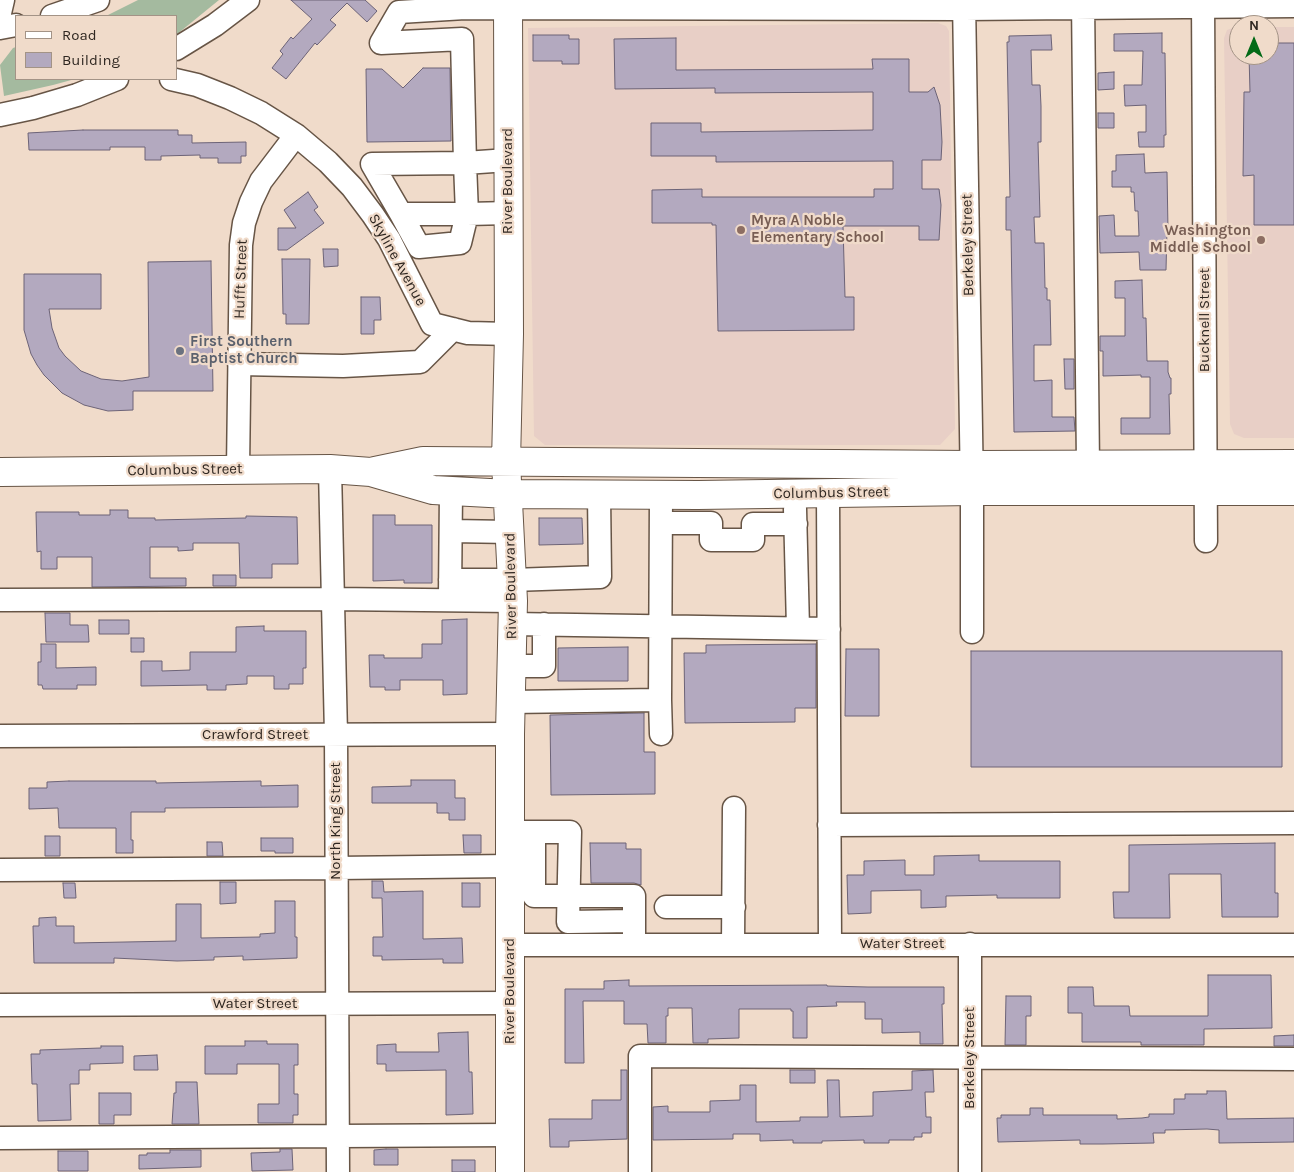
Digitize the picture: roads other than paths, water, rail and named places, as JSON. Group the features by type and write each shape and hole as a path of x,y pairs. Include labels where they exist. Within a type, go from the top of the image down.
{"main road":[{"name":"River Boulevard","path":"508,5 509,334 506,462 512,602 510,734 522,832 510,866 522,895 510,944 510,1172"},
{"name":"Columbus Street","path":"371,472 423,461 506,462 972,478 1206,491 1294,491"},
{"name":"Columbus Street","path":"0,472 330,469 371,472 433,490 508,494 661,495 828,493 1088,464 1294,464"}],"street":[{"path":"0,13 3,0"},
{"path":"55,15 98,0"},
{"path":"178,48 215,25 248,0"},
{"path":"462,39 381,43 404,6 465,4 1203,3 1294,6"},
{"name":"Bucknell Street","path":"1203,3 1206,541"},
{"path":"465,4 462,39 465,163 466,214 460,243 419,247 372,164 465,163 508,160"},
{"name":"Berkeley Street","path":"964,4 972,478 972,632"},
{"path":"1083,4 1088,464"},
{"path":"0,28 15,25"},
{"path":"0,115 33,108 77,95 114,80"},
{"name":"Skyline Avenue","path":"175,80 197,85 261,113 296,135 328,162 352,187 389,239 432,324 468,333 509,334"},
{"name":"Hufft Street","path":"238,469 238,364 241,245 244,223 261,181 296,135"},
{"path":"401,214 509,213"},
{"path":"238,364 343,366 420,362 453,329"},
{"name":"North King Street","path":"330,469 336,735 338,1172"},
{"path":"450,590 451,491"},
{"path":"795,493 798,628"},
{"path":"828,493 830,944"},
{"path":"512,602 600,577 599,494"},
{"path":"661,495 661,734"},
{"path":"661,523 711,523 711,540 753,540 753,524 796,524"},
{"path":"452,531 510,532"},
{"path":"0,600 332,599 450,590 512,602 544,624 829,629"},
{"path":"511,666 544,666 544,624"},
{"path":"510,702 660,700"},
{"name":"Crawford Street","path":"0,736 510,734"},
{"path":"733,944 734,808"},
{"path":"829,825 1294,823"},
{"path":"569,944 568,922 569,896 570,832 522,832 522,895 569,896 634,896 634,944"},
{"path":"0,870 510,866"},
{"path":"666,907 734,907"},
{"path":"568,922 634,921"},
{"name":"Water Street","path":"510,944 1294,945"},
{"name":"Berkeley Street","path":"970,944 970,1172"},
{"name":"Water Street","path":"0,1005 510,1003"},
{"path":"640,1172 640,1056 1294,1059"},
{"path":"0,1138 510,1135"}],"place":[{"name":"Myra A Noble Elementary School","path":"741,230"},
{"name":"Washington Middle School","path":"1261,240"},
{"name":"First Southern Baptist Church","path":"180,351"}]}
